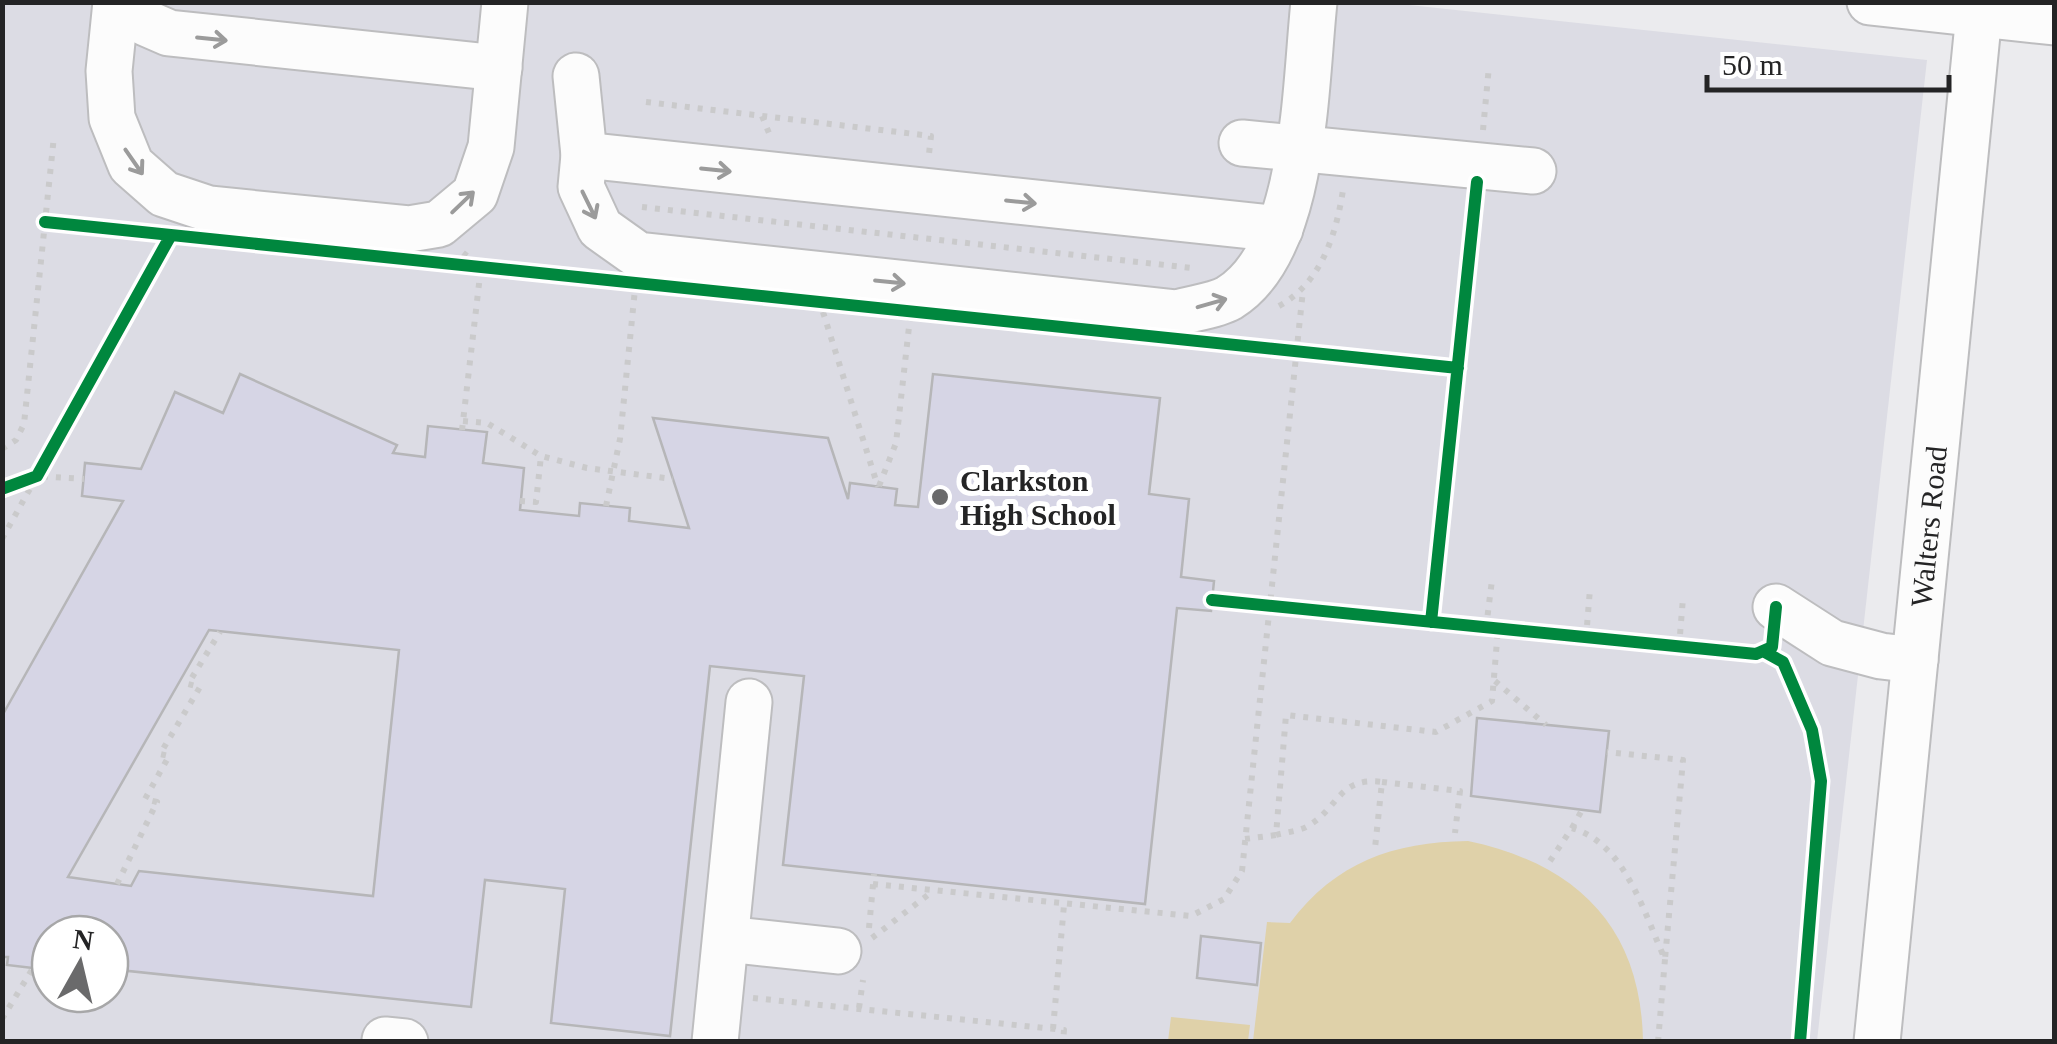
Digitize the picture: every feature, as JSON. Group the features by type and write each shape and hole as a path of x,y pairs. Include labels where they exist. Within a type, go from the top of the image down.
{"street":[{"path":"116,2 109,71 112,118 130,164 164,194 209,209 409,229 439,224 475,194 491,147 505,2"},
{"path":"125,2 146,23 169,33 498,68"},
{"path":"576,76 584,155 581,187 600,228 638,255 1177,313 1227,300 1258,274 1280,229 1295,179 1314,2"},
{"path":"1870,2 2054,22"},
{"name":"Walters Road","path":"1876,1042 1979,14"},
{"path":"1242,142 1533,172"},
{"path":"584,155 1280,229"},
{"path":"1776,606 1832,643 1914,660"},
{"path":"715,1042 749,702"},
{"path":"726,939 852,946"}],"path":[{"path":"1481,145 1490,66"},
{"path":"646,102 930,136 927,167"},
{"path":"4,453 24,424 54,136"},
{"path":"1431,622 1475,201"},
{"path":"642,206 1192,268"},
{"path":"45,222 63,224"},
{"path":"472,238 462,253 480,267"},
{"path":"461,265 499,269"},
{"path":"480,267 463,426 488,423 541,456 613,472 673,479"},
{"path":"616,281 654,285"},
{"path":"606,506 620,439 635,283"},
{"path":"873,884 1191,916 1224,899 1242,871 1303,290"},
{"path":"838,304 820,302 878,487 896,443 911,312"},
{"path":"892,310 930,314"},
{"path":"1277,349 1315,353"},
{"path":"1440,366 1458,368"},
{"path":"520,501 536,502 541,456"},
{"path":"2,539 47,459"},
{"path":"22,466 38,476"},
{"path":"21,483 38,476 84,479"},
{"path":"1276,835 1286,716 1436,732 1492,701 1492,580"},
{"path":"1586,638 1590,588"},
{"path":"1679,647 1683,598"},
{"path":"1251,604 1288,608"},
{"path":"1414,620 1450,624"},
{"path":"1468,626 1516,631"},
{"path":"117,884 158,802 145,800 169,756 160,754 200,687 188,684 220,632"},
{"path":"1568,636 1604,640"},
{"path":"1660,646 1698,649"},
{"path":"1494,680 1546,725"},
{"path":"1607,752 1683,760 1658,1042"},
{"path":"1246,839 1308,826 1346,788 1368,780 1460,791 1456,832"},
{"path":"1375,848 1382,782"},
{"path":"1550,860 1582,810"},
{"path":"1572,828 1582,831 1609,854 1634,886 1665,959"},
{"path":"852,946 933,890"},
{"path":"1052,1029 1064,905"},
{"path":"2,1019 30,973"},
{"path":"742,996 1064,1030 1062,1042"}],"shaded area":[{"name":"Clarkston High School","path":"1381,2 1927,60 1817,1041 3,1041 2,3"},
{"path":"1468,841 1541,866 1571,884 1596,907 1630,965 1643,1041 1253,1041 1267,922 1290,923 1327,885 1368,860 1415,846"},
{"path":"1171,1017 1250,1025 1248,1041 1168,1041"}],"building":[{"name":"Clarkston High School","path":"240,374 397,445 393,453 425,457 428,426 487,432 483,463 524,468 520,510 579,516 580,503 630,508 629,521 689,528 653,418 828,438 848,499 850,483 897,489 895,505 918,507 933,374 1160,398 1149,494 1189,499 1181,577 1214,581 1211,611 1177,608 1145,904 783,865 804,676 710,666 670,1036 551,1023 565,889 485,880 471,1007 130,971 130,914 30,914 30,968 7,965 8,957 2,957 2,716 123,501 82,496 85,463 141,469 175,392 223,413","holes":["209,630 399,650 373,896 139,871 131,886 68,877"]},
{"path":"1477,718 1609,731 1600,812 1471,796"},
{"path":"1201,936 1261,943 1257,985 1197,978"}],"cycle path":[{"path":"1431,622 1477,182"},
{"path":"45,222 1458,368"},
{"path":"2,489 37,476 171,235"},
{"path":"1212,600 1756,654 1772,647 1776,607"},
{"path":"1763,651 1783,662 1812,730 1821,781 1800,1042"}],"place":[{"name":"Clarkston High School","path":"940,497"}]}
